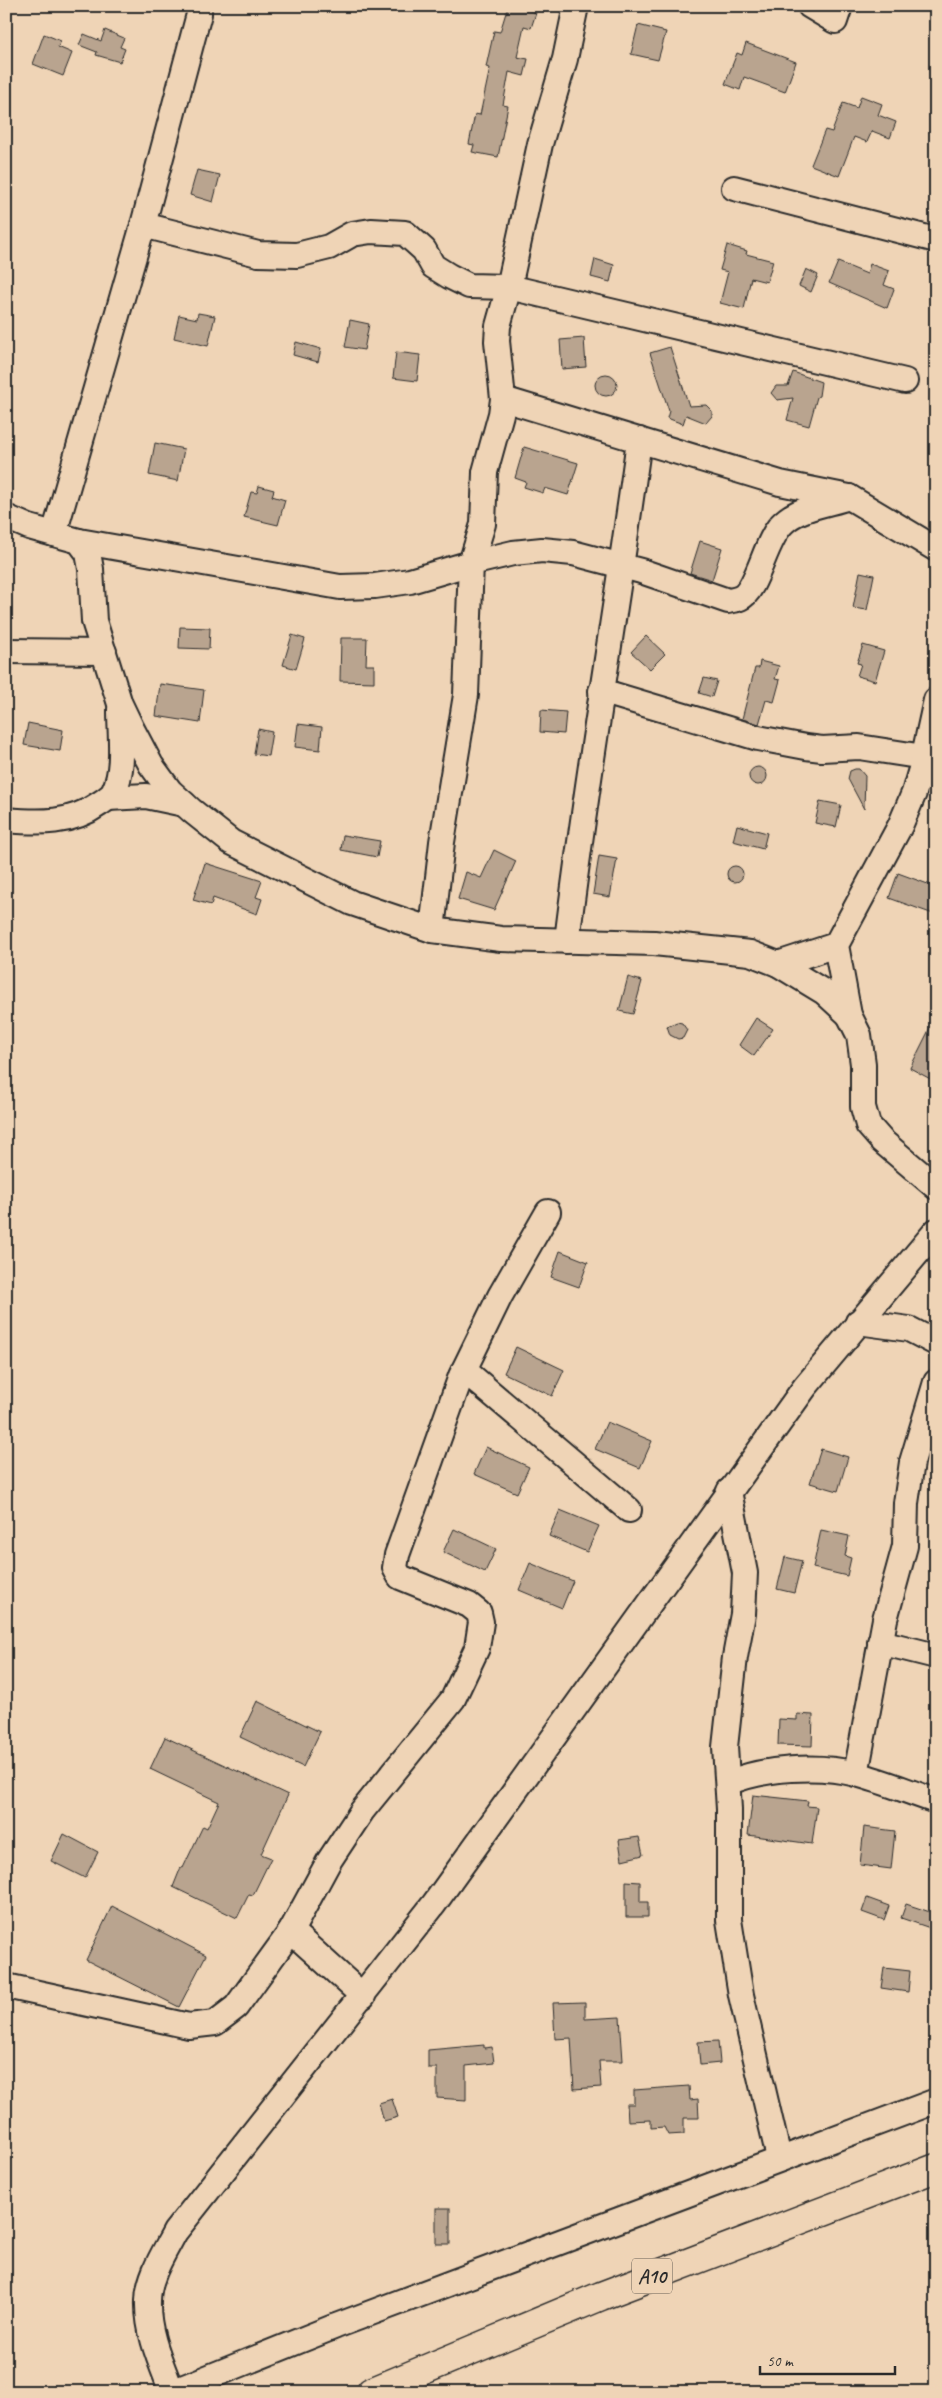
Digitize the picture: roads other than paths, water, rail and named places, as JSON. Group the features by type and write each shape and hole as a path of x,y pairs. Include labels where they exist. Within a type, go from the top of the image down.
{"main road":[{"name":"A10","path":"372,2392 601,2296 936,2168"}],"street":[{"path":"54,534 143,225 200,6"},
{"path":"432,930 442,842 466,695 471,563 482,524 485,472 501,414 503,399 498,333 532,175 565,59 576,6"},
{"path":"810,6 835,21 840,6"},
{"path":"734,188 936,240"},
{"path":"143,225 258,254 297,255 329,246 352,234 371,231 405,233 424,250 432,266 469,286 509,287 905,381"},
{"path":"503,399 780,483 849,497 936,550"},
{"path":"568,940 601,691 622,566 639,440"},
{"path":"6,517 30,527 79,541 340,588 410,581 512,553 542,550 573,553 622,566 728,601 741,598 750,588 766,548 783,522 794,515 849,497"},
{"path":"79,541 88,553 94,621 120,704 151,765 170,790 184,804 231,842 352,903 432,930 501,939 568,940 710,947 750,953 778,964 824,992 849,1016"},
{"path":"6,651 104,652"},
{"path":"601,691 758,738 822,749 859,747 924,757"},
{"path":"936,700 914,793 900,826 836,945 849,1016 859,1035 863,1064 863,1107 868,1125 882,1141 936,1186"},
{"path":"6,820 41,823 69,819 108,798 114,790 119,773 120,704"},
{"path":"108,798 146,796 184,804"},
{"path":"778,964 836,945"},
{"path":"6,1986 189,2026 215,2023 236,2007 291,1931 330,1861 362,1811 453,1699 477,1648 481,1622 479,1613 470,1605 410,1583 400,1577 395,1568 397,1555 464,1370 500,1296 548,1212"},
{"path":"936,1231 804,1387 440,1896 175,2232 156,2270 148,2300 150,2330 172,2392 336,2326 779,2158 936,2101"},
{"path":"858,1322 909,1329 936,1343"},
{"path":"464,1370 629,1510"},
{"path":"856,1774 880,1642 890,1597 905,1546 906,1503 912,1462 932,1406 936,1382"},
{"path":"729,1491 745,1572 743,1614 735,1657 725,1747 728,1783 731,1940 760,2081 779,2158"},
{"path":"880,1642 936,1656"},
{"path":"728,1783 758,1772 833,1771 856,1774 936,1801"},
{"path":"291,1931 363,1996"}]}
